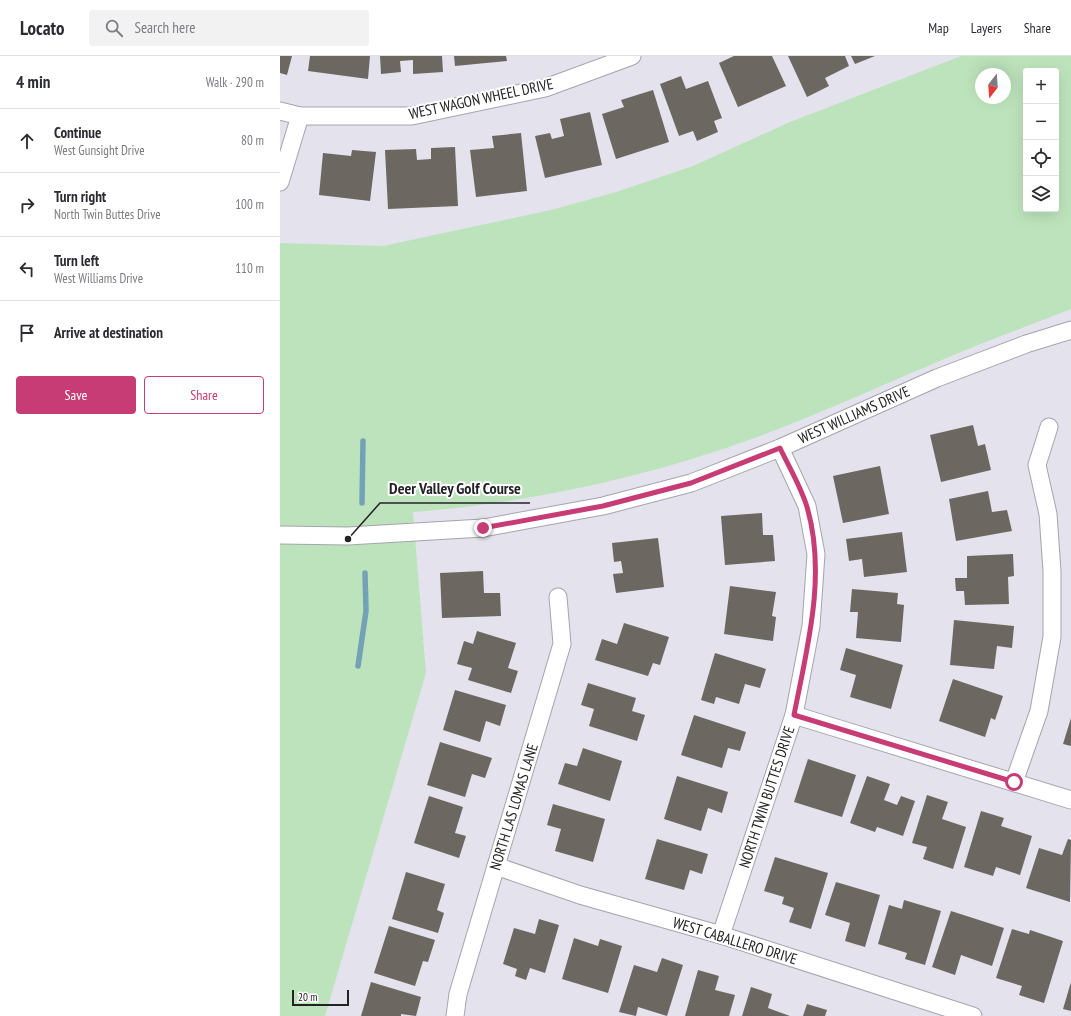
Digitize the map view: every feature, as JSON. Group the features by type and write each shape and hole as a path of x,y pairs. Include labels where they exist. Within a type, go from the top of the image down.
{"street":[{"name":"WEST WAGON WHEEL DRIVE","path":"280,111 300,116 412,116 545,88 632,56"},
{"path":"280,182 300,116"},
{"name":"WEST WILLIAMS DRIVE","path":"280,535 348,536 483,528 603,506 691,483 780,448 937,378 1026,344 1071,330"},
{"path":"1014,782 1039,711 1052,637 1052,571 1048,514 1037,465 1049,426"},
{"name":"NORTH TWIN BUTTES DRIVE","path":"721,935 794,715 811,626 816,554 807,506 780,448"},
{"name":"NORTH LAS LOMAS LANE","path":"455,1016 458,994 562,644 558,597"},
{"path":"794,715 1071,800"},
{"name":"WEST CABALLERO DRIVE","path":"496,866 580,895 721,935 947,1012 973,1016"}],"green space":[{"path":"961,56 1071,56 1071,309 961,352 805,419 752,439 670,466 585,487 542,495 456,508 413,512 426,673 325,1016 280,1016 280,243 383,246 551,210 616,192 693,166 790,122"}],"building":[{"path":"280,56 292,56 287,75 280,73"},
{"path":"310,56 370,56 368,79 308,71"},
{"path":"380,56 442,56 443,72 413,74 413,60 400,61 401,72 381,74"},
{"path":"454,56 506,56 507,61 455,66"},
{"path":"734,56 772,56 786,86 738,107 719,63"},
{"path":"788,56 845,56 849,66 825,78 829,86 807,97"},
{"path":"851,56 875,56 855,64"},
{"path":"681,76 686,89 708,81 722,118 714,121 718,132 697,141 693,131 679,136 660,84"},
{"path":"653,90 669,142 616,159 602,114 624,107 621,100"},
{"path":"590,112 602,165 545,178 535,136 550,133 552,139 564,136 560,119"},
{"path":"521,133 527,191 476,197 470,150 494,148 492,136"},
{"path":"455,147 458,206 388,209 385,150 416,149 417,160 431,159 431,148"},
{"path":"352,150 376,152 370,201 319,195 323,153 351,156"},
{"path":"973,425 978,446 985,444 991,470 941,482 930,435"},
{"path":"880,466 889,514 843,523 833,476"},
{"path":"988,491 992,512 1007,510 1012,531 956,541 949,499"},
{"path":"762,513 763,535 773,535 775,561 725,565 721,516"},
{"path":"902,532 907,572 864,577 862,559 849,561 846,539"},
{"path":"658,538 664,587 616,593 613,574 623,573 621,561 614,562 612,543"},
{"path":"1013,554 1014,576 1008,577 1009,604 965,605 964,591 956,591 955,578 967,578 967,556"},
{"path":"483,571 484,593 500,593 501,616 442,618 440,573"},
{"path":"730,586 776,592 772,616 776,617 773,641 724,634"},
{"path":"852,589 898,593 897,604 904,605 901,642 856,638 858,612 850,612"},
{"path":"954,620 1014,626 1012,648 997,646 994,669 950,665"},
{"path":"624,623 669,637 660,665 653,663 648,676 595,660 602,639 617,644"},
{"path":"477,631 516,643 508,668 518,671 511,693 468,680 472,668 457,664 464,641 473,644"},
{"path":"846,648 903,665 891,709 850,697 856,675 840,670"},
{"path":"715,653 766,669 760,688 745,684 739,704 716,697 714,704 701,700"},
{"path":"953,679 1003,696 995,720 991,718 985,737 939,721"},
{"path":"588,683 636,698 632,711 645,715 637,741 589,726 594,709 581,705"},
{"path":"455,690 506,705 500,726 486,721 480,742 443,730"},
{"path":"694,715 746,732 740,751 728,748 722,768 681,755"},
{"path":"1071,718 1071,746 1063,744"},
{"path":"440,742 492,758 485,778 472,774 465,797 427,785"},
{"path":"583,748 622,761 610,801 558,784 565,763 577,766"},
{"path":"808,759 856,775 842,817 794,802"},
{"path":"677,776 728,792 722,813 708,808 701,831 664,819"},
{"path":"867,776 890,784 884,800 897,805 901,796 915,801 903,836 877,827 875,832 850,823"},
{"path":"927,795 948,802 942,819 966,827 953,869 923,859 927,847 912,843"},
{"path":"429,796 463,807 455,833 466,836 459,858 414,843"},
{"path":"553,804 605,819 593,862 555,851 561,829 547,825"},
{"path":"981,811 1004,818 1001,826 1032,836 1020,875 996,867 993,876 964,867"},
{"path":"657,839 708,854 702,874 690,870 684,890 645,879"},
{"path":"1068,839 1071,840 1070,902 1026,888 1039,848 1062,855"},
{"path":"775,857 828,873 811,929 789,922 794,908 782,904 784,897 764,891"},
{"path":"406,872 445,884 437,910 444,913 438,933 392,919"},
{"path":"836,882 880,895 865,947 845,941 850,923 825,915"},
{"path":"904,900 941,911 925,965 905,959 907,953 878,944 889,905 902,909"},
{"path":"951,911 1004,928 992,966 961,955 955,975 932,967"},
{"path":"539,919 559,925 545,973 530,968 526,980 515,976 517,969 503,964 514,928 535,934"},
{"path":"389,926 435,940 428,962 423,961 415,986 374,973"},
{"path":"1012,929 1029,934 1030,930 1063,941 1044,1003 1019,995 1022,986 996,978"},
{"path":"574,938 598,946 600,939 622,946 608,993 562,979"},
{"path":"662,958 683,965 667,1016 638,1007 636,1016 619,1012 634,965 657,972"},
{"path":"698,970 719,976 715,990 735,995 729,1016 685,1016"},
{"path":"371,982 421,997 416,1016 401,1014 401,1016 361,1016"},
{"path":"1071,982 1071,1011 1063,1009"},
{"path":"751,987 772,994 768,1008 790,1016 742,1016"},
{"path":"807,1004 827,1010 825,1016 803,1016"}],"waterway":[{"path":"362,503 363,441"},
{"path":"358,666 366,611 365,573"}],"place":[{"name":"Deer Valley Golf Course","path":"348,539"}],"route":[{"path":"483,528 603,506 691,483 780,448 807,506 816,554 811,626 794,715 1014,782"}]}
